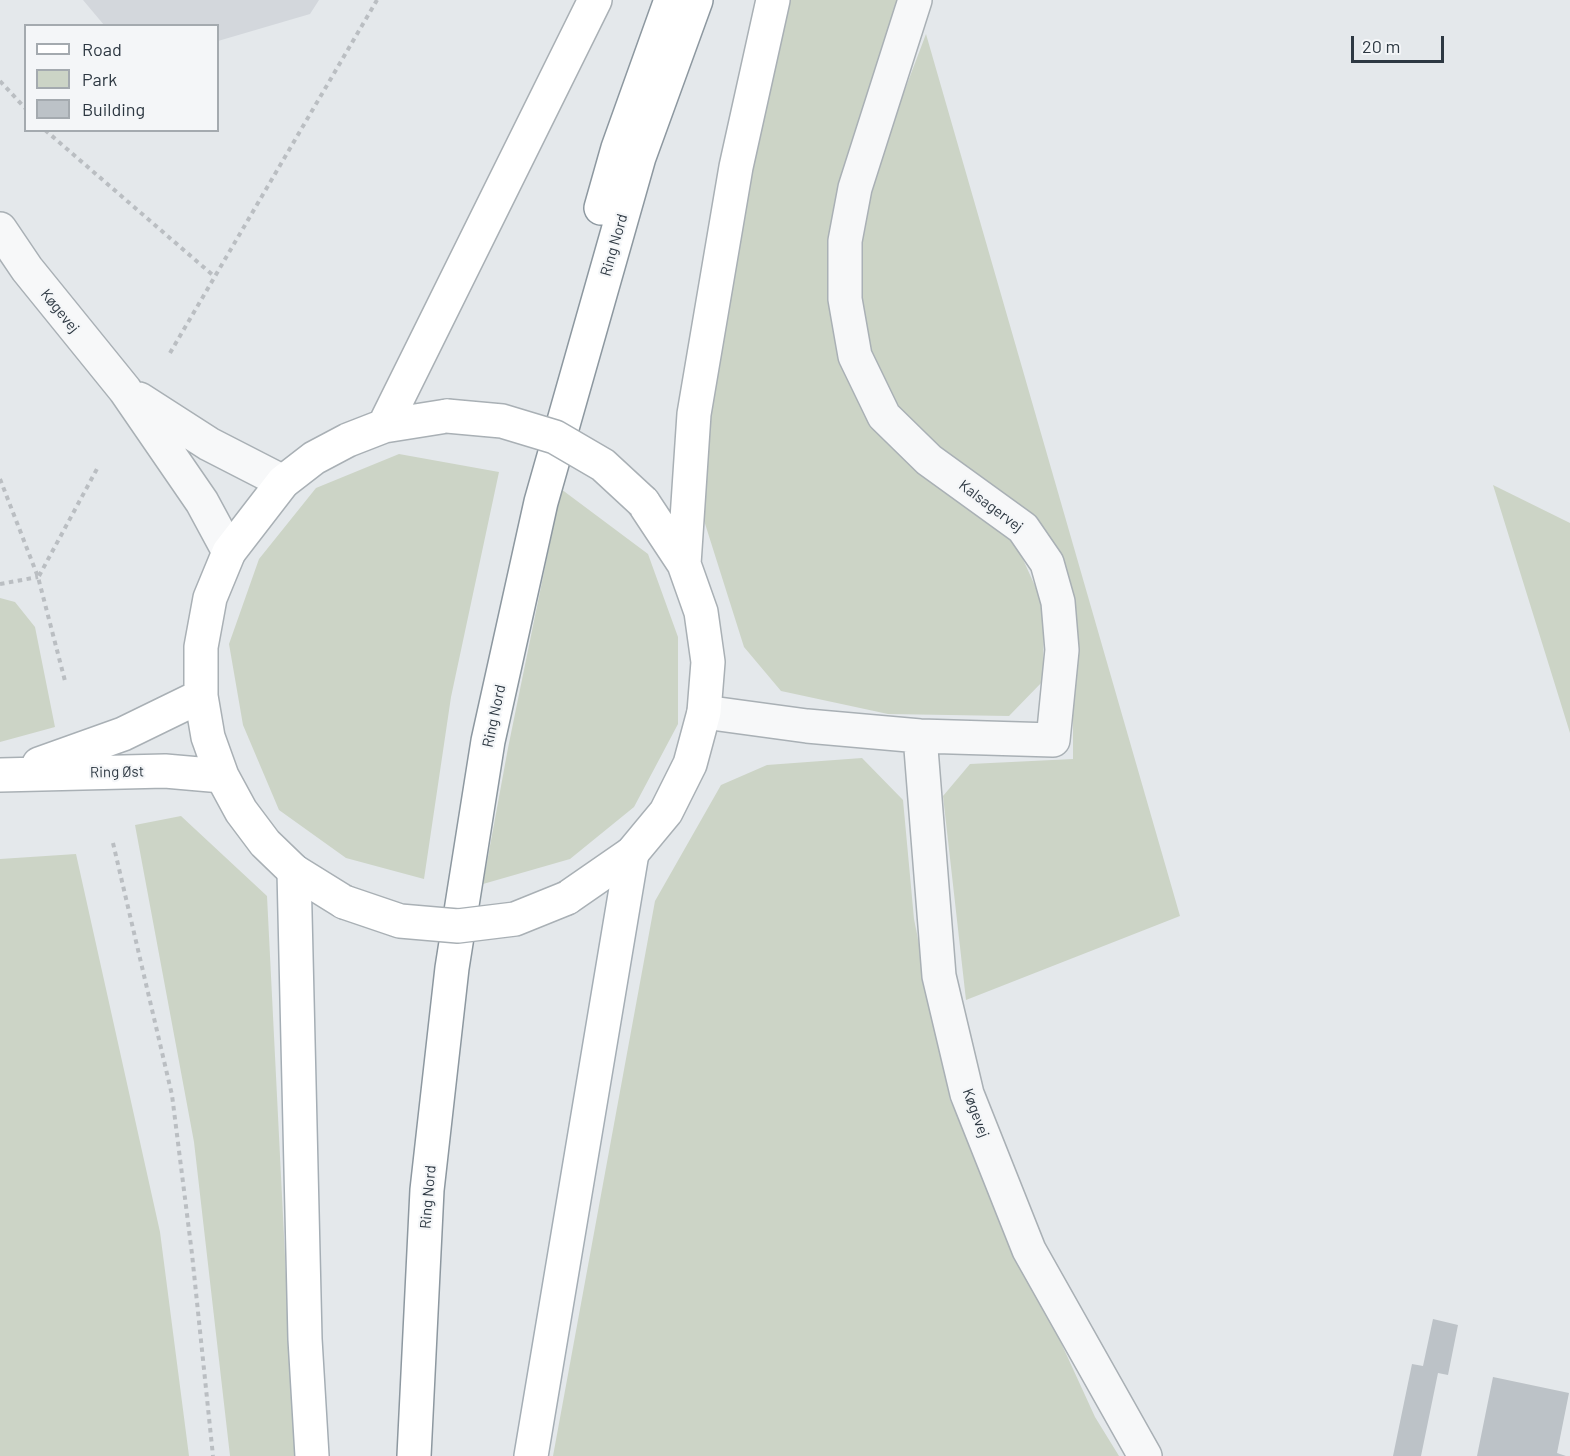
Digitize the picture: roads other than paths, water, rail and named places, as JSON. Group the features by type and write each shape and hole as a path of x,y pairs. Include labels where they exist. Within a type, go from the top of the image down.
{"main road":[{"path":"384,426 595,0"},
{"path":"394,1456 407,1187 432,965 468,736 520,495 618,148 671,0"},
{"name":"Ring Nord","path":"414,1456 427,1190 452,968 489,741 541,502 639,157 696,0"},
{"path":"684,564 694,414 736,168 773,0"},
{"path":"447,416 502,421 555,437 603,465 643,502 684,564 701,612 708,662 704,712 690,764 666,812 632,853 567,898 515,919 458,926 400,921 344,902 294,871 265,843 241,811 222,776 208,737 201,696 201,647 210,598 229,552 283,482 323,453 384,426 447,416"},
{"name":"Ring Øst","path":"6,775 123,734 201,696"},
{"name":"Ring Øst","path":"6,775 165,771 222,776"},
{"path":"531,1456 632,853"},
{"path":"294,871 305,1339 312,1456"}],"street":[{"name":"Kalsagervej","path":"704,712 807,726 920,736 1053,740 1062,650 1058,602 1047,563 1023,528 929,460 884,416 855,356 845,299 845,241 855,188 915,0"},
{"name":"Køgevej","path":"0,229 27,269 125,390 202,502 229,552"},
{"name":"Køgevej","path":"125,390 209,444 283,482"},
{"name":"Køgevej","path":"920,736 939,976 967,1094 1029,1250 1145,1456"}]}
